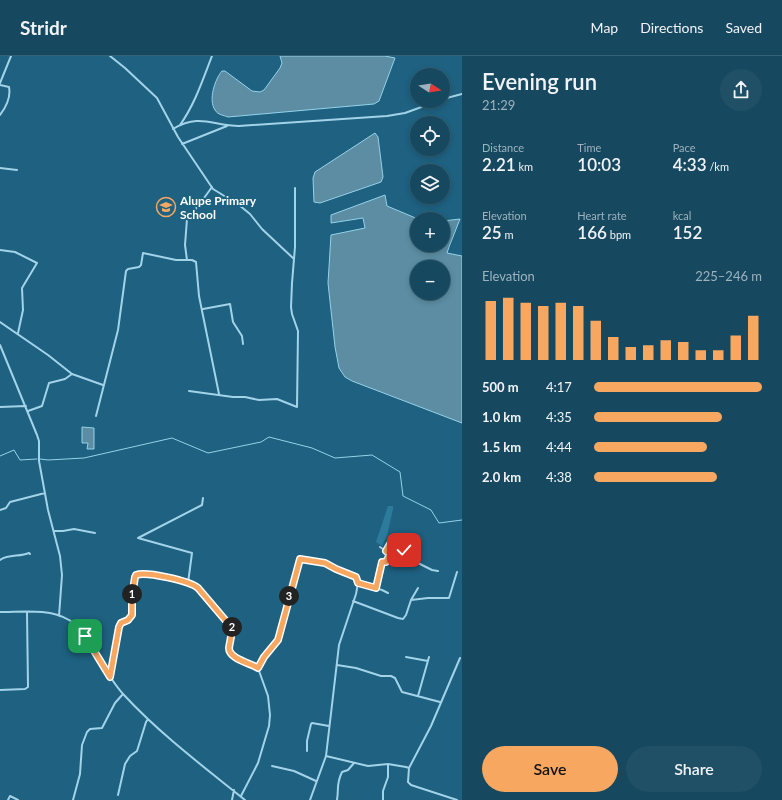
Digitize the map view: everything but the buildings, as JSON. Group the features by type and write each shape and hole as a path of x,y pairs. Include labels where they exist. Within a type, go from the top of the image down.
{"street":[{"path":"0,115 5,109 10,93 9,87 0,84 11,56"},
{"path":"110,56 157,98 182,144 216,192 236,203 250,214 262,229 294,259"},
{"path":"179,126 196,96 212,56"},
{"path":"450,97 462,94"},
{"path":"173,129 186,123 199,121 215,122 228,126 239,126 387,116 405,113 419,108"},
{"path":"182,144 228,126"},
{"path":"0,168 17,170"},
{"path":"187,260 185,245 187,219 212,187"},
{"path":"189,391 259,400 278,399 297,407 298,331 291,307 294,259 295,188"},
{"path":"0,250 16,252 37,263 22,288 23,310 18,334"},
{"path":"96,416 118,330 126,270 139,267 142,261 143,253 176,260 194,261 196,263 198,287 219,394"},
{"path":"203,309 230,304 233,322 242,336 243,344"},
{"path":"0,322 72,374 103,386"},
{"path":"0,345 39,441 39,461 60,556 59,616"},
{"path":"28,411 42,406 49,383 65,379 72,374"},
{"path":"0,407 26,406"},
{"path":"0,510 6,508 10,502 45,493"},
{"path":"188,583 192,553 138,538 202,504 203,498"},
{"path":"54,531 63,532 74,529 95,533"},
{"path":"386,551 390,544 394,547 401,546 412,560 432,570 438,571"},
{"path":"376,588 383,560 386,562 390,556 390,554 380,547"},
{"path":"0,560 5,557 30,554"},
{"path":"258,668 264,657 278,640 300,559 325,563 356,577 358,583 339,645 326,756 310,800"},
{"path":"411,600 449,598 457,572"},
{"path":"110,677 119,627 121,623 128,620 132,615 132,590 136,575 142,574 157,576 188,583 198,588 232,628 229,646 230,652 235,657 258,668 268,696 270,715 269,726 258,763 241,796"},
{"path":"358,583 388,593"},
{"path":"353,602 402,619 406,615 411,600 418,588"},
{"path":"0,612 46,613 67,619 78,627 110,677 123,694 148,719 245,800"},
{"path":"0,690 25,689 28,687 27,612"},
{"path":"406,657 428,661"},
{"path":"418,696 429,657"},
{"path":"457,800 411,785 408,782 409,768 431,726 460,658"},
{"path":"337,665 356,668 381,676 391,676 395,678 402,692 440,702"},
{"path":"73,800 80,774 82,745 87,732 90,729 102,728 115,702 123,694"},
{"path":"118,795 125,764 131,755 135,754 137,751 148,719"},
{"path":"307,751 307,741 311,724 329,726"},
{"path":"326,756 368,766 388,764 409,768"},
{"path":"337,800 338,780 342,772 348,770 354,763"},
{"path":"383,800 383,791 388,777 388,764"},
{"path":"272,766 294,770 316,781"},
{"path":"232,800 234,790"},
{"path":"8,800 10,796 18,800"},
{"path":"446,796 447,800"}],"shaded area":[{"path":"280,56 385,56 395,58 379,101 374,104 228,117 216,112 213,106 212,95 217,79 222,71 225,71 252,91 260,92 264,90 280,68 282,63"},
{"path":"375,133 378,137 383,177 381,182 320,203 314,202 313,178 315,172"},
{"path":"385,195 387,206 410,216 410,252 447,252 462,256 462,423 352,381 345,377 339,368 335,347 328,283 331,235 365,228 363,218 331,223 331,215"},
{"path":"460,219 450,245 450,220"},
{"path":"82,427 94,428 94,449 87,449 88,443 82,443"},
{"path":"388,506 393,506 393,509 387,536 382,546 376,542"}],"waterway":[{"path":"40,459 84,458 172,438 208,453 261,442 269,437 312,448 335,458 372,455 400,472 403,496 431,510 439,523 462,520"},
{"path":"0,456 14,450 20,460 37,459"}],"place":[{"name":"Alupe Primary School","path":"166,207"}],"route":[{"path":"85,636 110,677 119,627 121,623 128,620 132,615 132,590 136,575 140,574 169,578 192,584 198,588 232,628 229,646 230,652 235,657 258,668 264,657 278,640 300,559 303,558 325,563 358,578 358,583 376,588 382,562 386,562 390,556 390,554 386,551 387,547 390,544 394,547 401,546 404,550"}]}
